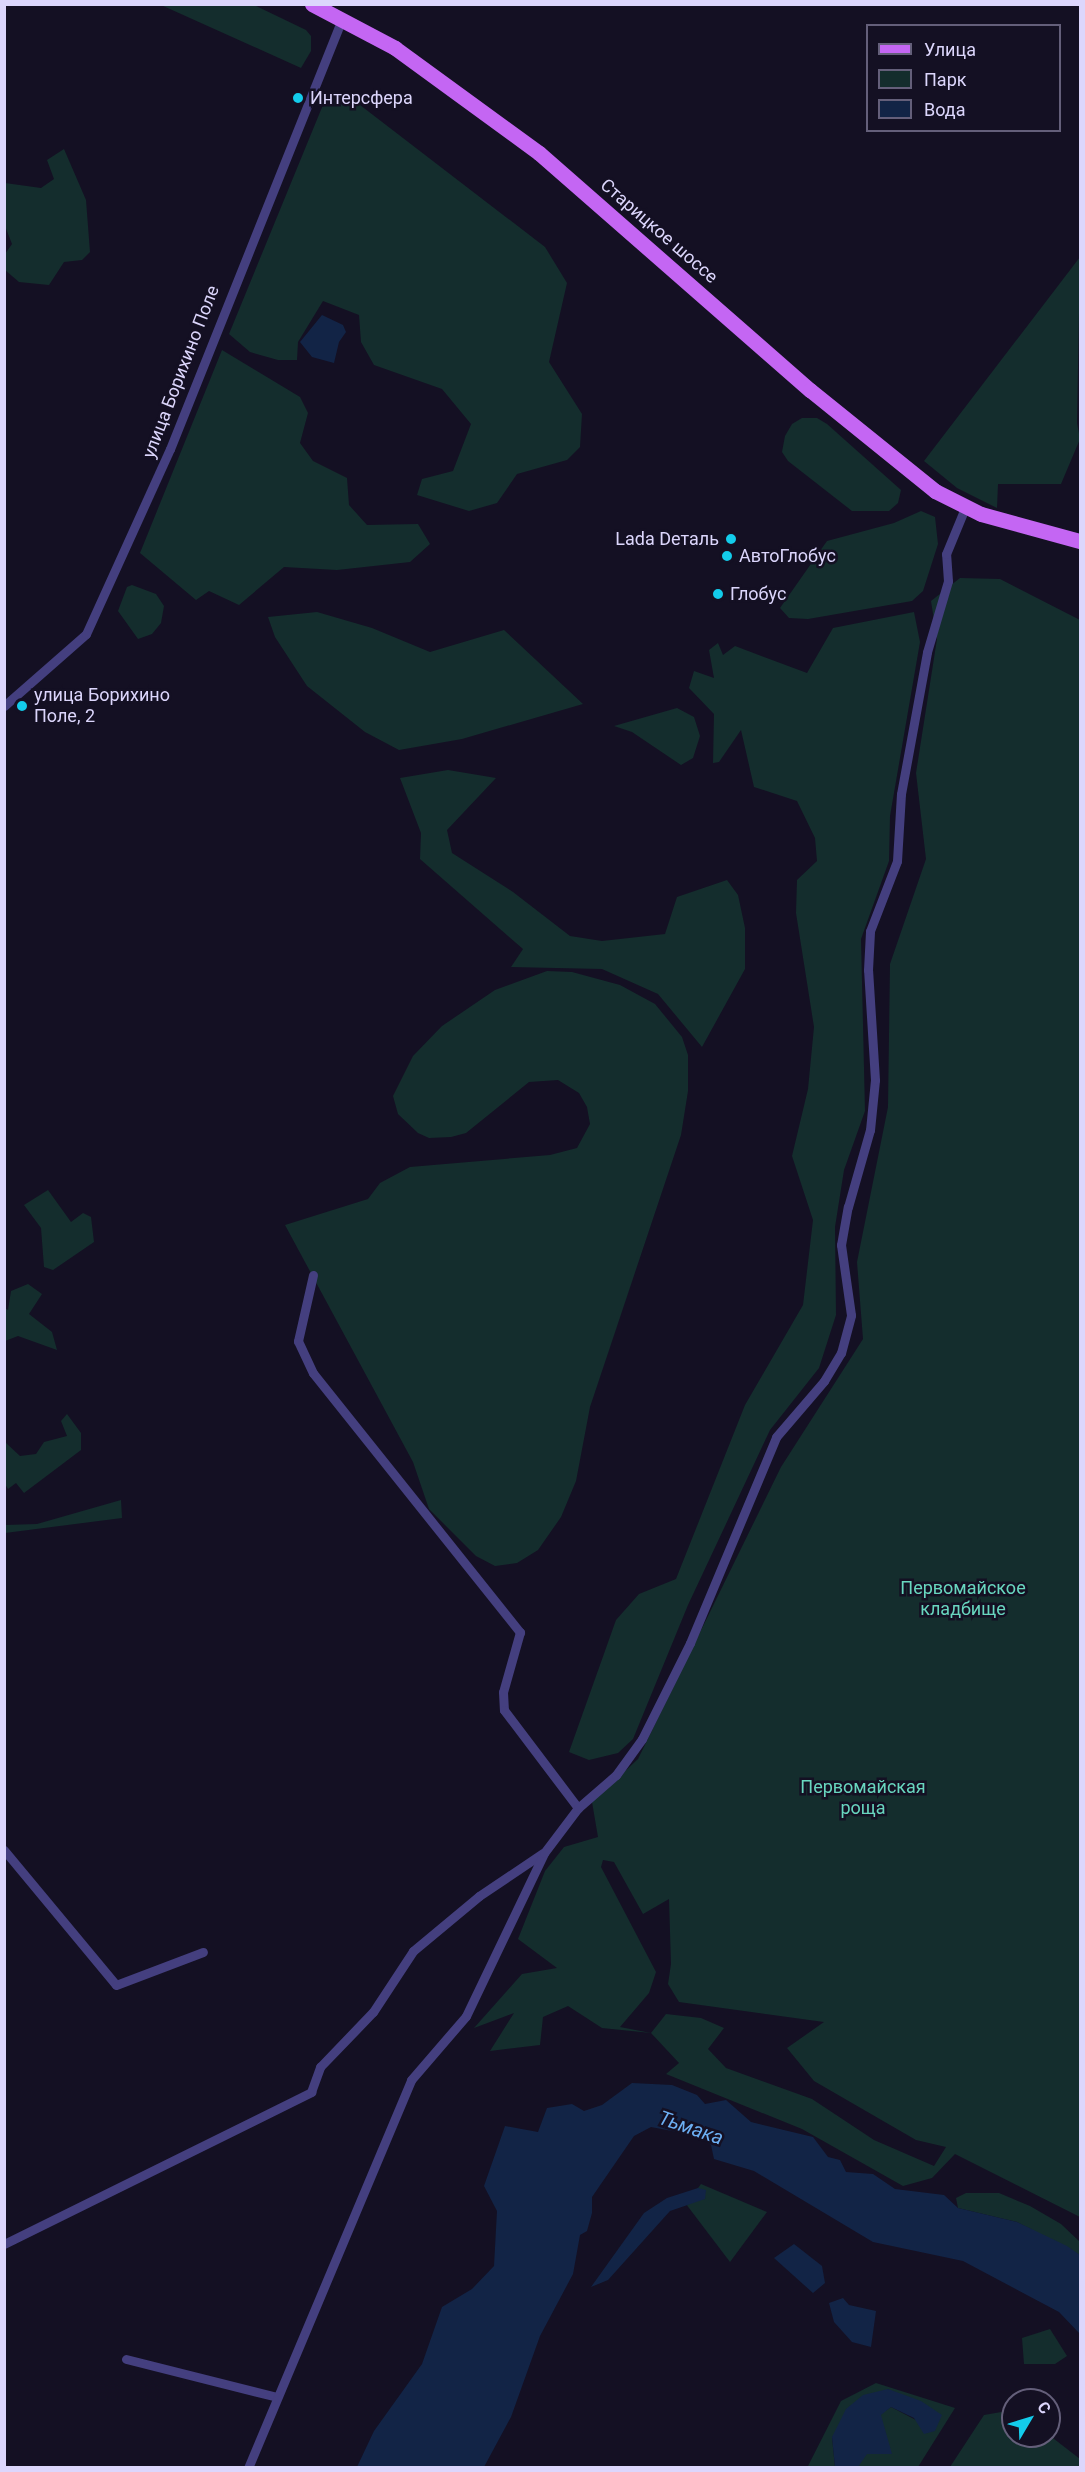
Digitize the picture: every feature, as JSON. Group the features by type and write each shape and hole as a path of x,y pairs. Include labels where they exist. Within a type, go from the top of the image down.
{"main road":[{"name":"Старицкое шоссе","path":"312,4 395,48 539,153 810,390 907,470 965,508 1080,541"}],"street":[{"name":"улица Борихино Поле","path":"4,706 86,634 170,449 342,20"},
{"path":"248,2468 411,2079 466,2016 544,1853 578,1808 616,1775 642,1739 690,1643 776,1437 824,1381 841,1353 851,1315 841,1245 848,1207 870,1130 875,1080 868,970 870,931 897,861 901,794 927,652 948,582 946,554 965,508"},
{"path":"314,1275 298,1341 313,1372 520,1632 503,1692 504,1710 578,1808"},
{"path":"4,1850 116,1984 203,1952"},
{"path":"4,2244 311,2092 320,2067 373,2012 413,1951 479,1896 544,1853"},
{"path":"126,2358 277,2397"}],"green space":[{"path":"161,5 254,5 306,30 311,36 311,51 301,68"},
{"path":"347,95 545,247 567,283 549,362 582,414 580,447 567,460 517,474 497,503 469,511 417,495 422,479 453,471 471,424 442,389 374,365 361,342 359,315 323,301 298,342 297,360 278,360 250,352 229,334 325,100"},
{"path":"64,149 86,200 90,252 82,260 64,262 49,285 19,282 5,270 5,254 12,244 5,226 5,183 41,188 54,179 47,160"},
{"path":"1080,257 1077,423 1080,439 1061,484 998,484 997,508 957,488 924,461"},
{"path":"222,350 300,397 308,413 300,443 313,461 347,478 349,505 367,525 418,524 430,544 410,562 337,570 284,567 239,605 209,591 196,600 140,553"},
{"path":"802,418 817,418 827,424 901,490 898,503 889,511 852,511 788,461 782,452 785,436 792,424"},
{"path":"921,511 935,517 938,544 923,591 912,601 808,619 789,618 780,608 827,541 894,523"},
{"name":"Первомайская роща","path":"960,578 1000,579 1080,620 1080,2217 955,2154 932,2178 903,2186 802,2129 666,2074 679,2063 651,2033 602,2028 568,2006 543,2017 540,2045 490,2051 514,2013 474,2028 522,1974 557,1968 518,1939 545,1871 564,1847 598,1837 592,1802 638,1759 781,1467 863,1339 857,1262 888,1107 890,964 926,859 916,773 937,639 931,601","holes":["603,1860 614,1862 643,1914 669,1899 671,1964 668,1984 679,2002 824,2022 787,2048 814,2081 916,2140 946,2147 934,2166 874,2140 812,2099 726,2068 708,2049 724,2028 701,2018 666,2014 651,2033 620,2027 649,1993 656,1972 601,1867"]},
{"path":"132,585 156,594 164,606 161,623 152,634 138,639 118,611 127,587"},
{"path":"317,612 372,628 430,652 504,630 583,704 462,739 399,750 365,732 307,686 275,637 268,617"},
{"path":"914,612 920,642 890,816 889,861 861,939 865,1111 844,1170 835,1227 836,1315 819,1368 770,1430 688,1605 633,1739 618,1753 589,1760 569,1752 616,1620 639,1594 676,1579 745,1405 803,1305 813,1220 792,1156 808,1089 814,1027 796,913 797,880 817,861 815,838 797,801 754,787 741,730 719,762 713,763 714,714 689,688 694,671 714,678 709,650 718,643 723,655 735,646 807,673 833,628"},
{"path":"677,708 694,717 700,736 693,758 681,765 632,732 614,726"},
{"path":"448,770 496,778 447,830 452,853 513,892 570,936 602,941 665,934 677,897 727,880 738,895 745,928 745,969 702,1047 658,994 602,969 511,967 523,949 420,859 421,833 400,778"},
{"path":"547,971 572,972 620,985 655,1004 682,1037 688,1055 688,1091 681,1135 590,1407 576,1481 561,1517 538,1550 517,1563 495,1566 476,1556 429,1509 413,1462 285,1225 368,1199 380,1183 410,1167 550,1155 577,1148 590,1124 587,1107 579,1093 558,1080 529,1082 466,1133 451,1137 429,1138 418,1133 398,1114 393,1096 413,1056 442,1026 495,990"},
{"path":"48,1190 71,1222 83,1213 91,1217 94,1242 53,1270 44,1267 41,1228 24,1205"},
{"path":"28,1284 42,1294 29,1314 52,1332 57,1350 18,1336 5,1341 5,1308 8,1310 11,1291"},
{"path":"67,1414 81,1433 81,1450 24,1493 16,1483 8,1489 5,1484 5,1442 20,1456 36,1454 44,1442 67,1436 61,1421"},
{"path":"121,1500 122,1518 5,1533 5,1525 37,1524"},
{"path":"701,2184 767,2212 730,2262 686,2204"},
{"path":"966,2193 999,2193 1030,2206 1061,2224 1080,2242 1080,2255 1017,2222 958,2208 956,2198"},
{"path":"1050,2329 1067,2356 1055,2364 1024,2364 1022,2338"},
{"path":"876,2383 955,2408 918,2467 848,2467 881,2414 891,2407 935,2430 888,2389 832,2437 835,2467 807,2468 841,2401"},
{"path":"1001,2412 1001,2448 1061,2448 1061,2444 1080,2459 1080,2467 950,2467 984,2415"}],"water":[{"path":"322,315 343,325 346,332 339,342 334,363 312,357 300,342"},
{"name":"Тьмака","path":"632,2083 672,2085 697,2095 705,2104 726,2100 751,2122 813,2137 828,2157 840,2160 846,2172 873,2174 895,2189 944,2195 958,2208 1017,2222 1067,2246 1080,2255 1080,2334 1059,2312 963,2261 873,2242 754,2171 714,2159 711,2145 698,2136 651,2127 634,2136 592,2197 592,2213 587,2231 580,2235 573,2274 540,2336 511,2417 484,2467 357,2467 374,2431 422,2364 442,2307 472,2289 494,2266 497,2211 484,2186 505,2126 538,2132 547,2108 572,2104 584,2111 602,2105"},
{"path":"698,2188 706,2190 705,2199 670,2211 608,2280 591,2287 644,2213 667,2198"},
{"path":"794,2244 822,2266 825,2283 813,2293 774,2258"},
{"path":"843,2298 849,2305 876,2311 871,2347 852,2342 834,2322 829,2303"},
{"path":"888,2389 921,2401 942,2415 935,2431 924,2434 914,2418 891,2407 881,2415 892,2454 867,2454 858,2467 835,2467 832,2437 846,2409 863,2395"}],"place":[{"name":"Интерсфера","path":"298,98"},
{"name":"Lada Dеталь","path":"731,539"},
{"name":"АвтоГлобус","path":"727,556"},
{"name":"Глобус","path":"718,594"},
{"name":"улица Борихино Поле, 2","path":"22,706"}],"park label":[{"name":"Первомайское кладбище","path":"963,1599"}]}
